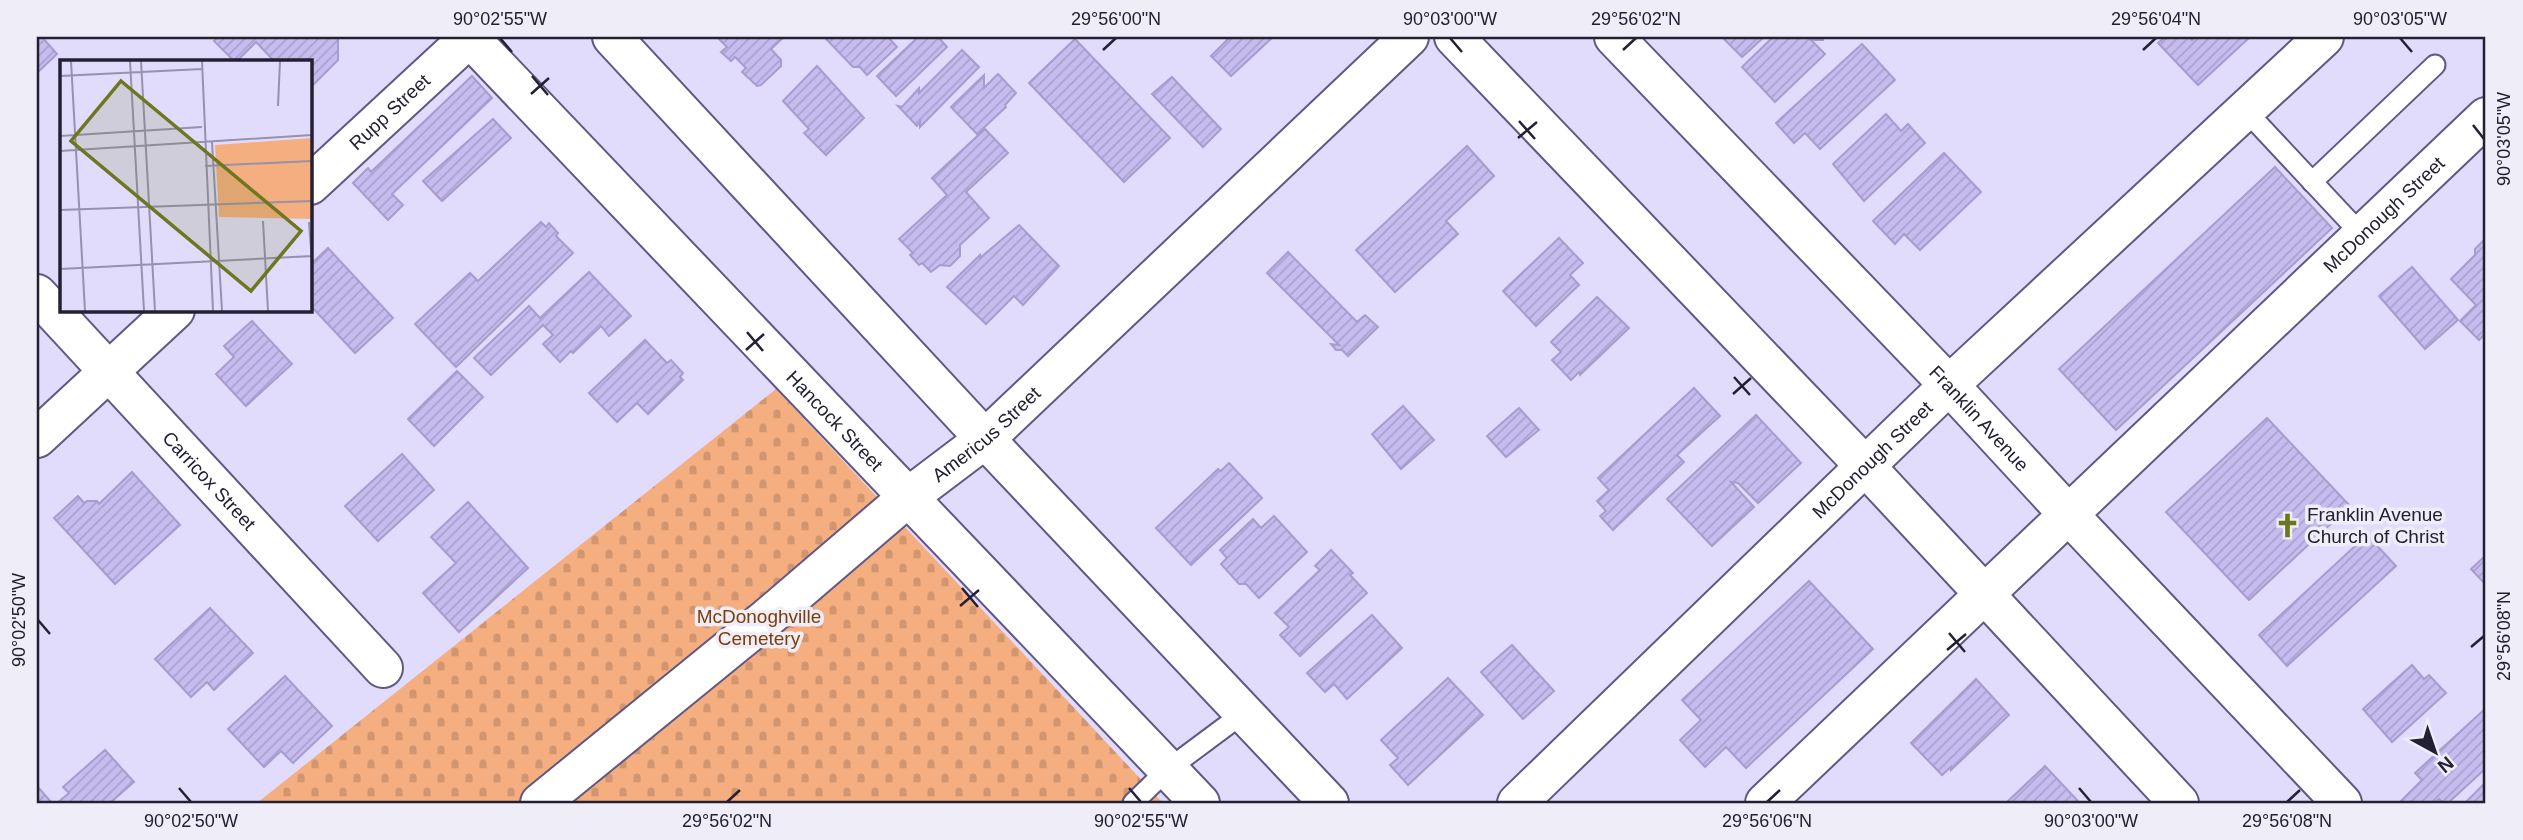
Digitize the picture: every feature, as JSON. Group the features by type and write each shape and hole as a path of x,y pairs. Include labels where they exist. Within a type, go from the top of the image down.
{"street":[{"name":"Rupp Street","path":"312,183 470,37"},
{"name":"Hancock Street","path":"470,37 1200,803"},
{"path":"612,37 985,439 1329,803"},
{"name":"Americus Street","path":"540,803 767,618 907,498 985,439 1409,37"},
{"path":"1454,37 1865,466 2179,803"},
{"name":"Franklin Avenue","path":"1614,37 1949,385 2342,803"},
{"name":"McDonough Street","path":"1517,803 1949,385 2325,37"},
{"name":"McDonough Street","path":"1765,803 2486,117"},
{"name":"Carricox Street","path":"37,294 383,668"},
{"path":"37,438 173,312"}],"lane":[{"path":"2312,182 2435,65"},
{"path":"2246,111 2362,235"},
{"path":"1133,803 1167,770 1245,712"}],"green space":[{"name":"McDonoghville Cemetery","path":"776,389 1163,803 257,803"}],"building":[{"path":"37,37 42,37 57,54 37,73"},
{"path":"218,37 338,37 338,60 312,86 312,60 273,60 256,42 238,60 233,60 214,41"},
{"path":"717,37 784,37 771,49 781,60 781,66 757,86 742,72 746,68 735,57 731,61 721,52 727,47"},
{"path":"888,37 897,47 867,75 860,67 853,67 826,39"},
{"path":"918,37 938,37 947,47 896,96 877,76"},
{"path":"1230,37 1273,37 1231,76 1211,56"},
{"path":"1722,37 1764,37 1742,57"},
{"path":"1773,37 1822,37 1819,39 1824,40 1811,40 1825,54 1775,102 1742,67"},
{"path":"2165,37 2189,37 2192,40 2195,37 2250,37 2198,85 2158,43"},
{"path":"1075,39 1170,138 1124,182 1029,83"},
{"path":"1862,44 1895,80 1820,149 1805,133 1794,143 1776,123"},
{"path":"962,50 979,67 920,127 920,122 917,126 898,106 902,107 919,88 919,93"},
{"path":"817,66 864,118 826,155 804,133 809,129 783,101"},
{"path":"998,74 1016,93 1006,107 977,134 951,107 984,75 984,88"},
{"path":"472,76 492,98 392,194 403,205 388,220 353,183 368,168 371,172"},
{"path":"1172,77 1221,129 1203,147 1152,94"},
{"path":"1886,114 1901,131 1908,124 1925,143 1864,201 1833,164"},
{"path":"493,119 511,138 442,201 423,181"},
{"path":"985,129 1008,153 966,192 989,218 960,245 960,256 950,266 940,265 931,272 922,263 919,265 910,255 913,253 899,239 947,195 932,178"},
{"path":"1467,146 1494,176 1446,221 1458,234 1395,292 1356,250"},
{"path":"1944,153 1981,192 1920,250 1904,234 1895,244 1873,221"},
{"path":"2275,167 2332,228 2116,430 2059,369"},
{"path":"541,222 546,227 549,223 558,233 556,236 573,253 456,367 415,324 470,273 478,281"},
{"path":"1019,225 1059,266 1023,305 1014,296 986,324 947,287 980,255 980,258"},
{"path":"1559,238 1583,263 1570,275 1579,285 1536,326 1503,291"},
{"path":"2486,238 2486,333 2479,340 2460,321 2476,305 2451,279 2475,255 2475,249"},
{"path":"328,248 393,318 355,353 312,307 312,263"},
{"path":"1288,252 1357,322 1365,315 1378,327 1348,356 1342,350 1336,350 1331,344 1339,345 1267,273"},
{"path":"2412,267 2458,320 2425,349 2379,296"},
{"path":"589,272 631,316 609,336 601,326 560,362 543,344 553,335 543,325 491,375 474,358 529,306 540,318"},
{"path":"1597,297 1629,328 1580,375 1579,372 1571,380 1552,360 1561,352 1551,342"},
{"path":"252,321 292,364 246,406 216,374 234,357 224,346"},
{"path":"645,340 667,363 671,360 683,373 680,377 683,380 648,414 637,403 617,422 589,393"},
{"path":"457,371 483,397 434,446 408,419"},
{"path":"1694,388 1720,416 1677,455 1684,462 1613,530 1600,516 1606,511 1597,501 1609,490 1598,478"},
{"path":"1403,406 1434,440 1401,469 1372,434"},
{"path":"1519,408 1539,430 1506,457 1487,436"},
{"path":"1756,415 1801,463 1758,503 1738,483 1731,482 1754,507 1712,546 1667,499"},
{"path":"2267,418 2350,506 2249,600 2166,512"},
{"path":"402,454 434,490 378,541 345,506"},
{"path":"1229,463 1262,498 1191,565 1156,528 1218,469 1221,471"},
{"path":"132,472 180,525 115,584 54,518 78,496 84,503 97,501 99,504"},
{"path":"468,502 528,568 459,632 423,593 456,563 431,537"},
{"path":"1274,516 1307,552 1259,598 1246,584 1239,584 1221,564 1227,558 1220,550 1253,519 1261,528"},
{"path":"2367,535 2396,566 2287,666 2259,635"},
{"path":"1331,550 1353,573 1350,575 1367,593 1300,656 1280,635 1289,627 1275,613 1320,570 1315,566"},
{"path":"2486,555 2486,585 2471,569"},
{"path":"1809,581 1873,649 1746,768 1726,747 1705,767 1680,740 1701,720 1682,700"},
{"path":"210,608 253,653 214,690 207,682 191,697 155,659"},
{"path":"1372,615 1402,648 1347,699 1334,684 1325,692 1307,673"},
{"path":"1512,645 1554,691 1523,719 1481,672"},
{"path":"2412,665 2424,679 2429,675 2446,693 2392,742 2363,709"},
{"path":"285,676 332,726 293,763 281,751 264,767 228,729"},
{"path":"1448,678 1483,715 1408,785 1390,765 1398,758 1381,740"},
{"path":"1976,679 2009,715 1951,770 1951,767 1942,775 1911,743"},
{"path":"2486,708 2486,768 2448,803 2439,799 2434,803 2399,803 2422,780 2415,773"},
{"path":"105,750 134,782 110,803 57,803 69,793 63,787"},
{"path":"2045,766 2078,801 2006,803"},
{"path":"2486,782 2486,803 2466,803 2466,802"},
{"path":"37,786 52,803 37,803"}],"place":[{"name":"Franklin Avenue Church of Christ","path":"2287,525"}]}
